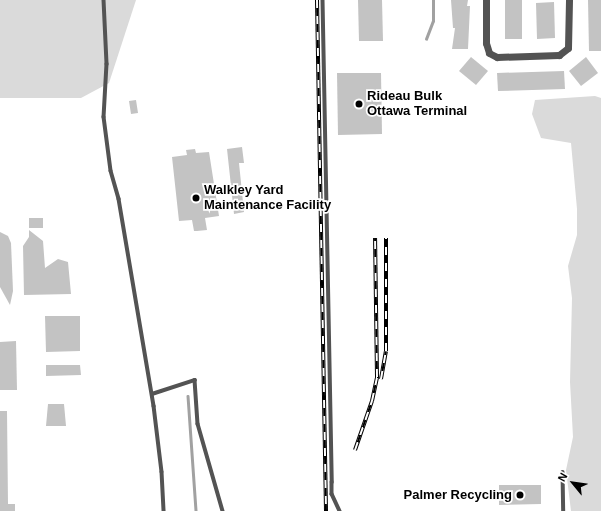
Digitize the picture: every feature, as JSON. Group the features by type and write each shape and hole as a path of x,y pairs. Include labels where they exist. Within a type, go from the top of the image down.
{"street":[{"path":"486,0 486,43 489,52 497,57 559,55 568,48 569,0"}],"lane":[{"path":"104,0 107,64 104,117 152,394 162,472 164,511"},
{"path":"323,0 332,494 340,511"},
{"path":"152,394 195,380 198,424 224,511"},
{"path":"563,472 564,511"}],"shaded area":[{"path":"0,0 136,0 109,83 81,98 0,98"},
{"path":"595,96 601,98 601,511 571,511 566,470 573,437 570,382 572,298 568,266 577,235 577,209 571,143 541,138 532,114 535,100"}],"building":[{"path":"358,0 382,0 383,41 359,41"},
{"path":"451,0 468,0 467,6 470,6 468,49 452,49 455,28 453,28"},
{"path":"505,0 522,0 522,39 505,39"},
{"path":"588,0 601,0 601,51 589,51"},
{"path":"554,2 555,38 537,39 536,3"},
{"path":"471,57 488,71 476,85 459,71"},
{"path":"586,57 598,73 581,86 569,71"},
{"path":"564,71 565,89 498,91 497,73"},
{"name":"Rideau Bulk Ottawa Terminal","path":"337,73 381,73 382,134 338,135"},
{"path":"136,100 138,113 131,114 129,101"},
{"path":"242,147 244,163 239,163 244,212 234,214 227,149"},
{"name":"Walkley Yard Maintenance Facility","path":"195,149 196,153 209,152 219,216 205,218 207,230 197,231 194,231 192,220 179,221 172,157 187,155 186,150"},
{"path":"29,218 43,218 43,228 29,228"},
{"path":"29,230 43,241 45,268 58,259 68,262 71,294 24,295 23,246 29,237"},
{"path":"0,232 8,236 11,243 13,291 10,305 0,287"},
{"path":"45,316 80,316 80,351 46,352"},
{"path":"16,341 17,390 0,390 0,342"},
{"path":"46,365 80,365 81,375 46,376"},
{"path":"48,404 64,404 66,426 46,426"},
{"path":"0,411 7,411 8,504 15,504 15,511 0,511"},
{"name":"Palmer Recycling","path":"499,485 541,485 541,504 499,505"}],"waterway":[{"path":"426,39 433,21 433,0"},
{"path":"188,396 196,511"}],"railway":[{"path":"317,0 326,511"},
{"path":"355,450 372,401 377,377 375,238"},
{"path":"381,379 386,351 386,238"}],"place":[{"name":"Rideau Bulk Ottawa Terminal","path":"359,104"},
{"name":"Walkley Yard Maintenance Facility","path":"196,198"},
{"name":"Palmer Recycling","path":"520,495"}]}
